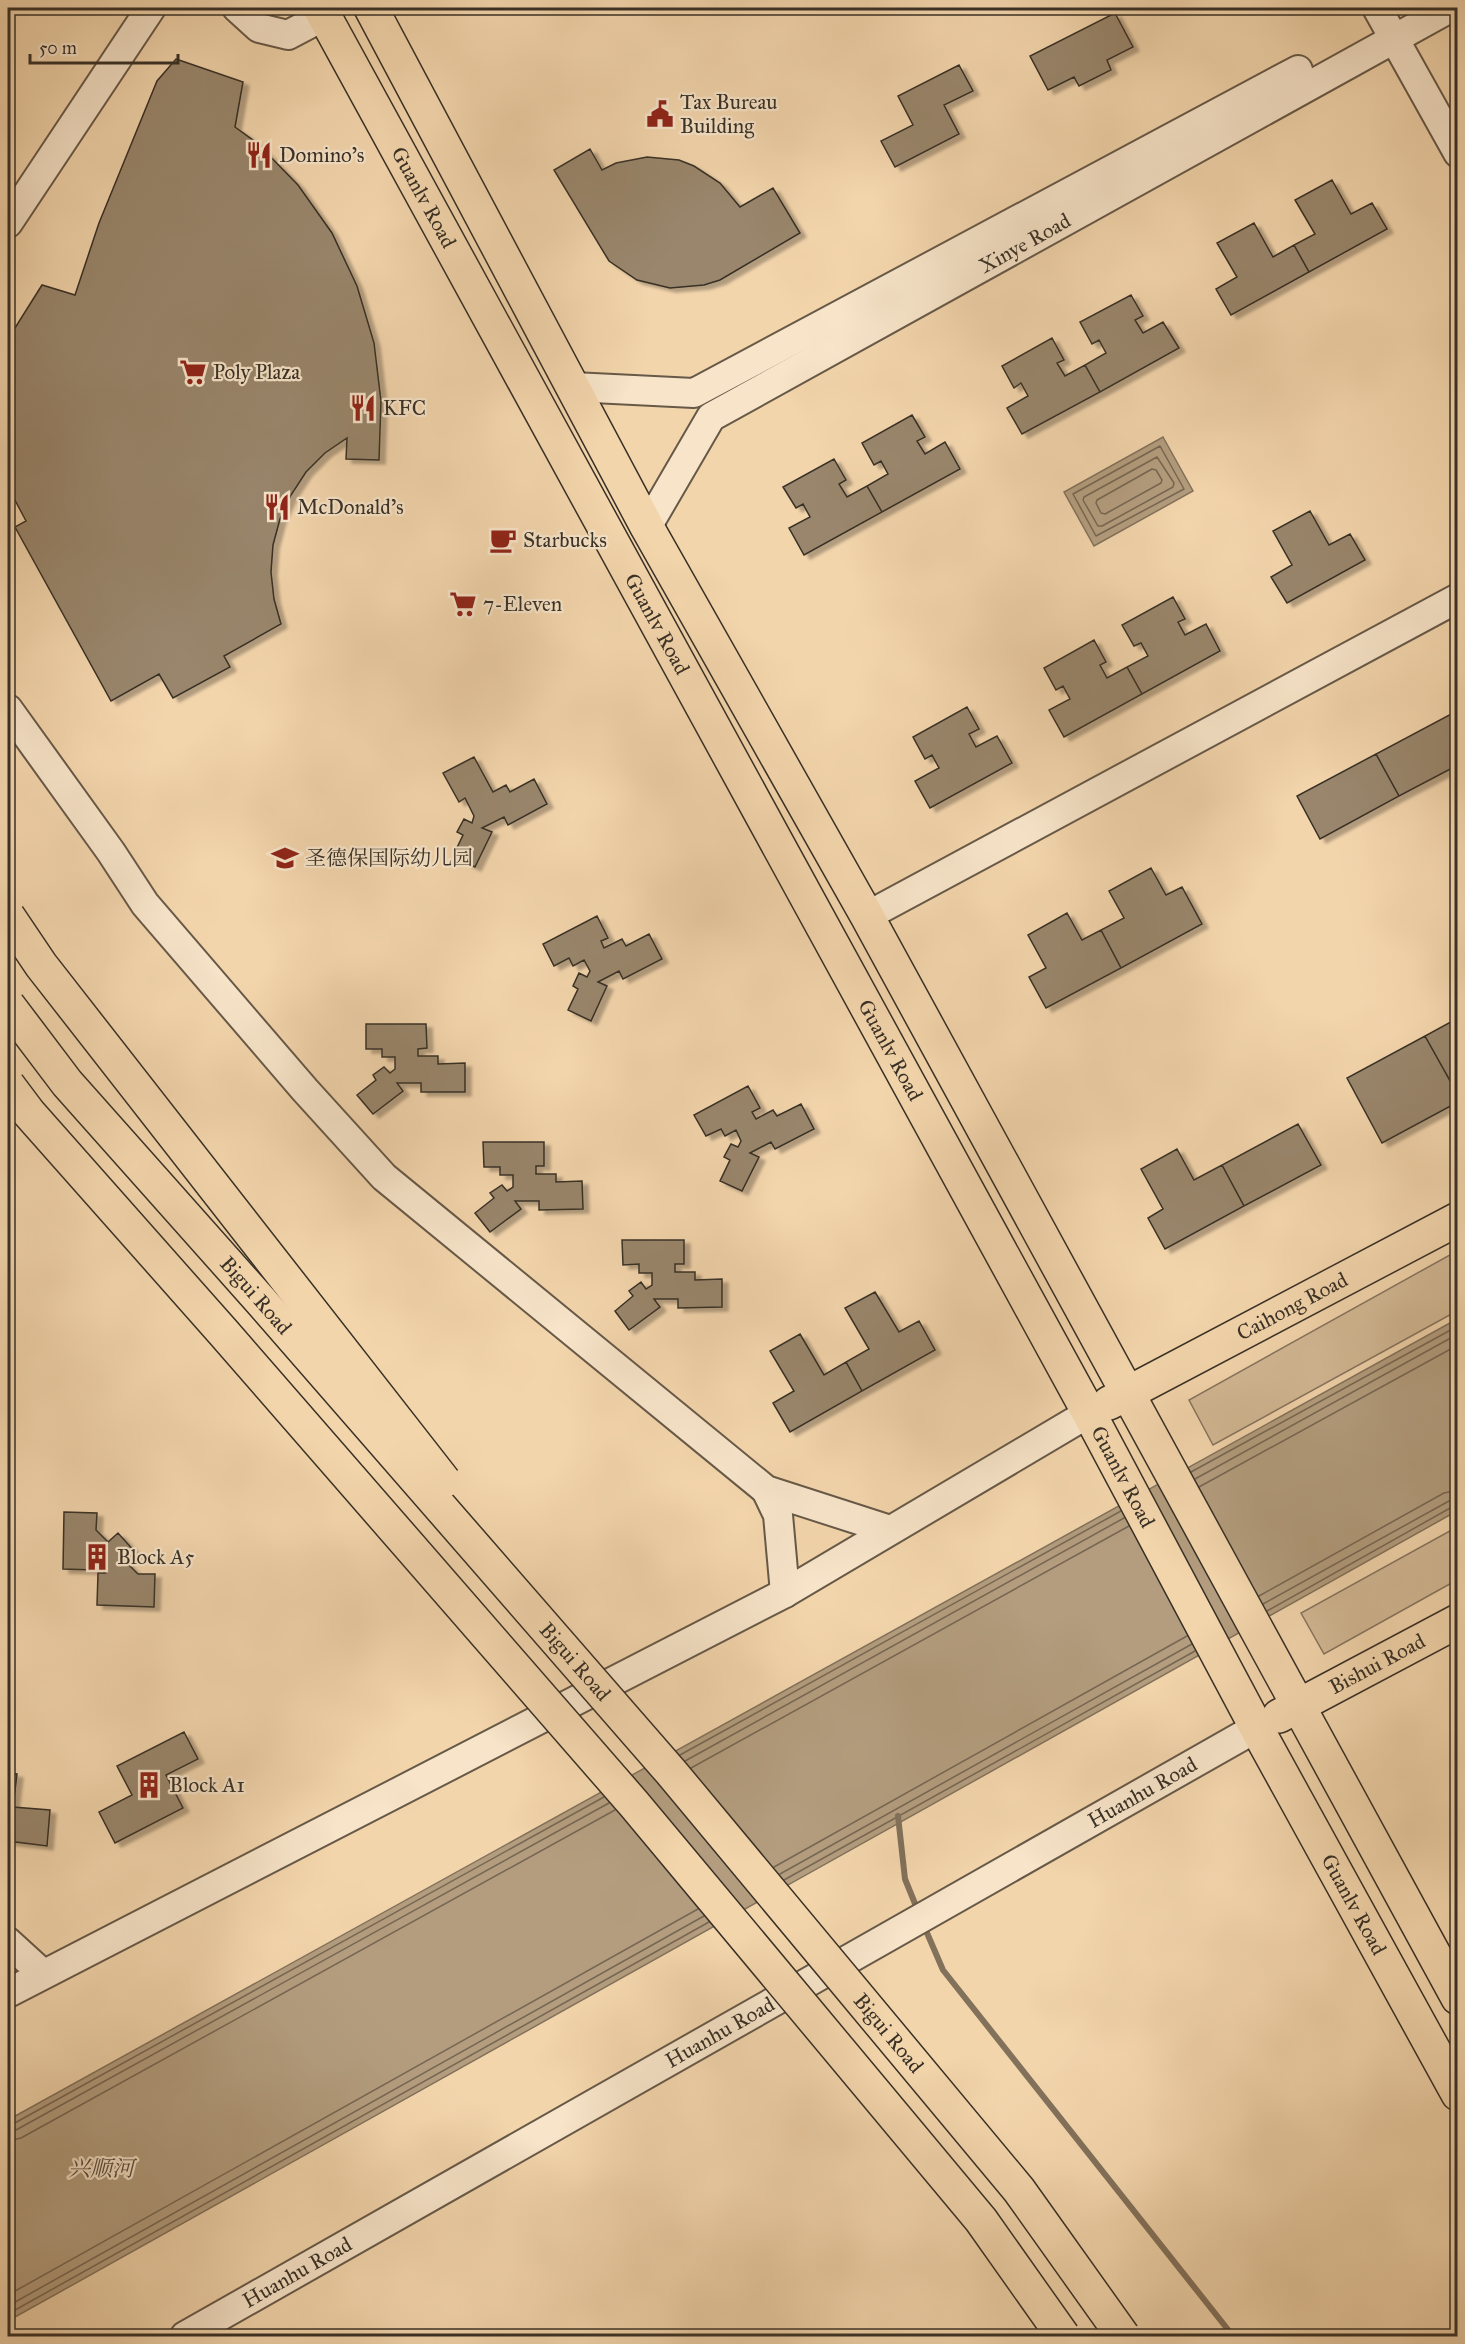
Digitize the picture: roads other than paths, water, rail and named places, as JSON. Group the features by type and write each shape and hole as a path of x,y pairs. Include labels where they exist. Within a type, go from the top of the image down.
{"main road":[{"name":"Guanlv Road","path":"371,8 647,527 867,916 1272,1662 1458,1998"},
{"name":"Guanlv Road","path":"322,12 1089,1413 1256,1728 1458,2094"},
{"path":"8,916 41,965 700,1808"},
{"name":"Bigui Road","path":"8,1005 67,1083 260,1300 700,1808 1019,2190 1123,2337"},
{"path":"8,1085 29,1113 634,1804 981,2220 1063,2337"},
{"name":"Caihong Road","path":"1089,1413 1458,1219"},
{"name":"Bishui Road","path":"1256,1728 1458,1621"}],"street":[{"path":"8,223 151,8"},
{"path":"237,8 259,28 288,35 322,12"},
{"name":"Xinye Road","path":"573,387 694,393 1413,8"},
{"name":"Xinye Road","path":"647,527 711,417 1386,23 1450,8"},
{"path":"1386,23 1458,153"},
{"path":"867,916 1458,598"},
{"path":"8,709 145,903 305,1090 384,1177 766,1490 890,1530"},
{"path":"8,1993 42,1973 785,1593 1089,1413"},
{"path":"766,1490 778,1515 785,1593"},
{"name":"Huanhu Road","path":"185,2337 1256,1728"},
{"path":"8,1942 42,1973"}],"water":[{"path":"1163,437 1193,491 1094,546 1064,492"},
{"name":"兴顺河","path":"1457,1319 1457,1511 8,2321 8,2120"}],"waterway":[{"path":"898,1816 905,1879 918,1911"},
{"path":"924,1926 943,1970 1233,2336"}],"place":[{"name":"Tax Bureau Building","path":"660,114"},
{"name":"Domino's","path":"259,155"},
{"name":"Poly Plaza","path":"193,372"},
{"name":"KFC","path":"363,408"},
{"name":"McDonald's","path":"277,507"},
{"name":"Starbucks","path":"503,540"},
{"name":"7-Eleven","path":"463,604"},
{"name":"圣德保国际幼儿园","path":"285,858"},
{"name":"Block A5","path":"97,1557"},
{"name":"Block A1","path":"149,1785"}]}
